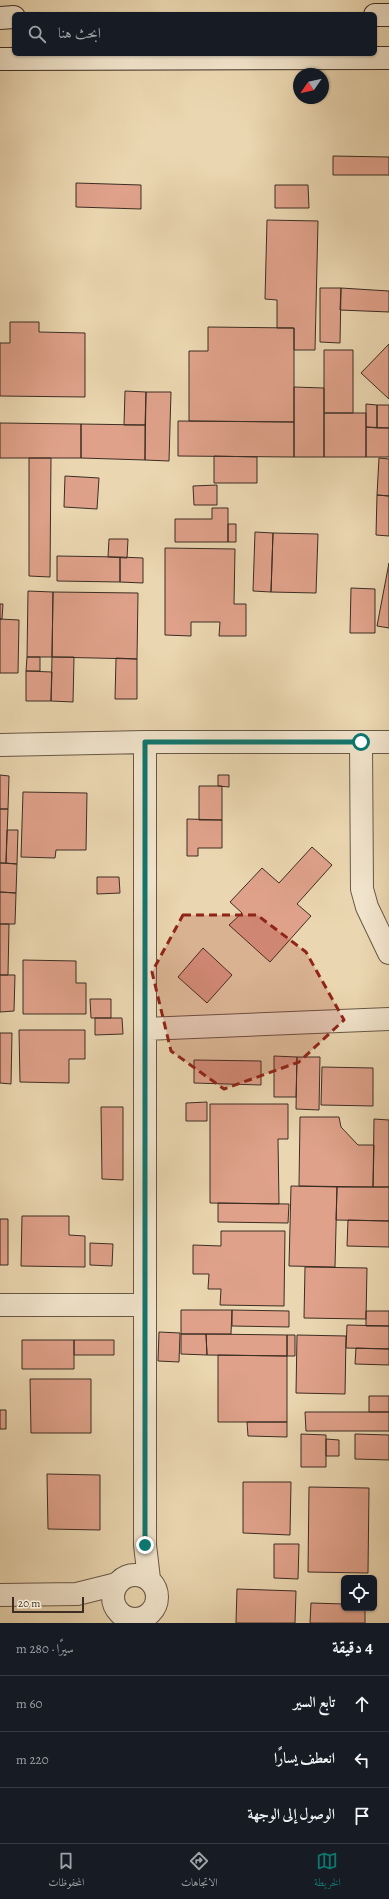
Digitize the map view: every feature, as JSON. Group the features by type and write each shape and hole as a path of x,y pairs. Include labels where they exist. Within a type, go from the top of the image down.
{"street":[{"path":"377,15 389,15"},
{"path":"0,18 12,18"},
{"path":"0,59 389,58"},
{"path":"133,1617 113,1595 132,1580 145,1545 145,742"},
{"path":"0,744 145,742 389,742"},
{"path":"361,742 362,889 367,907 389,954"},
{"path":"145,1029 389,1019"},
{"path":"0,1305 145,1305"},
{"path":"0,1595 77,1594 132,1580 156,1590 157,1597 153,1611 133,1617 77,1594"}],"highlighted area":[{"path":"183,915 257,915 306,952 344,1020 299,1062 224,1089 171,1051 152,972"}],"building":[{"path":"333,156 389,157 389,175 333,175"},
{"path":"76,183 141,185 141,209 76,207"},
{"path":"275,185 308,185 309,208 275,208"},
{"path":"267,220 318,221 315,350 294,350 294,328 277,328 277,300 265,299"},
{"path":"320,288 341,288 340,343 320,342"},
{"path":"341,288 389,291 389,312 340,310"},
{"path":"10,322 39,322 39,332 85,333 85,397 0,396 0,343 10,343"},
{"path":"208,327 294,328 294,422 189,421 189,351 208,351"},
{"path":"389,344 389,399 361,373"},
{"path":"324,350 353,350 353,413 324,413"},
{"path":"294,387 324,388 324,457 294,457"},
{"path":"125,391 146,392 145,425 124,425"},
{"path":"146,392 171,392 169,461 145,460"},
{"path":"366,404 377,405 377,428 366,427"},
{"path":"377,405 389,405 389,428 377,428"},
{"path":"324,413 366,413 366,457 324,457"},
{"path":"178,421 294,422 294,457 178,456"},
{"path":"0,423 81,424 81,458 0,458"},
{"path":"81,424 145,425 145,460 81,458"},
{"path":"366,427 389,428 389,457 366,457"},
{"path":"214,456 257,457 257,483 214,483"},
{"path":"29,458 51,458 50,577 29,576"},
{"path":"379,458 389,459 389,496 377,495"},
{"path":"65,476 99,478 97,509 64,507"},
{"path":"217,485 217,505 194,505 193,486"},
{"path":"377,495 389,496 389,536 376,535"},
{"path":"212,508 228,508 228,542 175,542 175,519 212,519"},
{"path":"228,524 236,524 236,542 228,542"},
{"path":"255,532 273,533 271,592 253,591"},
{"path":"273,533 318,534 316,593 271,592"},
{"path":"109,539 128,539 127,558 108,557"},
{"path":"165,548 235,549 234,604 246,604 246,636 219,636 220,622 191,622 191,636 165,635"},
{"path":"57,556 120,557 120,582 57,581"},
{"path":"120,557 143,558 143,583 120,582"},
{"path":"389,563 389,628 377,626"},
{"path":"351,588 375,589 375,633 350,633"},
{"path":"28,591 53,592 52,657 27,657"},
{"path":"53,592 138,593 137,659 52,657"},
{"path":"0,604 3,604 2,619 0,619"},
{"path":"0,619 19,620 18,673 0,673"},
{"path":"27,657 40,657 40,671 26,671"},
{"path":"52,657 74,657 73,702 51,701"},
{"path":"116,658 137,659 137,699 115,699"},
{"path":"26,671 52,672 51,701 26,701"},
{"path":"0,775 9,776 8,809 0,809"},
{"path":"218,775 229,775 229,787 218,786"},
{"path":"199,786 222,786 222,820 199,820"},
{"path":"23,792 87,793 86,850 56,850 55,858 21,857"},
{"path":"0,809 8,809 6,863 0,863"},
{"path":"187,819 222,820 222,848 198,848 198,856 187,856"},
{"path":"7,830 18,830 17,864 6,863"},
{"path":"312,847 332,865 297,904 311,916 270,962 229,925 242,913 230,902 262,868 279,883"},
{"path":"0,863 17,864 16,893 0,892"},
{"path":"97,877 119,877 120,893 97,894"},
{"path":"0,892 16,893 15,924 0,924"},
{"path":"0,924 9,924 8,975 0,975"},
{"path":"203,948 232,975 207,1003 178,977"},
{"path":"23,960 76,961 76,983 86,983 86,1014 23,1014"},
{"path":"0,975 15,975 14,1011 0,1012"},
{"path":"90,999 111,999 111,1018 91,1018"},
{"path":"95,1018 122,1018 123,1034 95,1035"},
{"path":"19,1030 85,1030 85,1059 69,1059 69,1083 20,1082"},
{"path":"0,1033 12,1033 11,1084 0,1083"},
{"path":"274,1056 297,1057 296,1097 274,1097"},
{"path":"297,1057 320,1057 319,1110 296,1109"},
{"path":"194,1060 261,1061 261,1085 194,1083"},
{"path":"322,1067 373,1068 373,1106 321,1105"},
{"path":"207,1102 207,1121 186,1121 186,1103"},
{"path":"210,1104 288,1104 288,1139 278,1139 279,1204 210,1203"},
{"path":"101,1107 123,1107 123,1180 102,1179"},
{"path":"300,1117 339,1117 341,1127 358,1145 374,1145 373,1187 299,1186"},
{"path":"374,1119 389,1120 389,1187 373,1187"},
{"path":"291,1186 337,1187 335,1267 289,1266"},
{"path":"337,1187 389,1187 389,1221 336,1220"},
{"path":"218,1203 289,1204 288,1223 218,1222"},
{"path":"22,1216 69,1216 69,1235 85,1236 85,1267 21,1266"},
{"path":"0,1219 8,1219 8,1265 0,1265"},
{"path":"348,1220 389,1221 389,1247 347,1246"},
{"path":"221,1231 285,1231 284,1306 220,1305 221,1289 208,1289 209,1274 193,1274 193,1245 221,1246"},
{"path":"90,1243 113,1244 112,1266 90,1265"},
{"path":"305,1267 367,1268 366,1319 304,1318"},
{"path":"181,1310 232,1310 231,1334 181,1334"},
{"path":"232,1310 289,1311 289,1327 232,1326"},
{"path":"366,1311 389,1311 389,1326 366,1326"},
{"path":"347,1325 389,1326 389,1349 346,1348"},
{"path":"159,1332 180,1333 179,1362 158,1361"},
{"path":"181,1334 206,1334 207,1355 181,1354"},
{"path":"206,1334 287,1335 287,1356 207,1355"},
{"path":"287,1335 295,1335 295,1356 287,1356"},
{"path":"297,1335 346,1336 345,1394 296,1393"},
{"path":"22,1340 74,1340 74,1369 22,1369"},
{"path":"74,1340 114,1340 114,1355 74,1355"},
{"path":"356,1348 389,1349 389,1365 355,1364"},
{"path":"218,1355 287,1356 287,1422 218,1422"},
{"path":"30,1379 91,1379 91,1433 31,1433"},
{"path":"369,1396 389,1396 389,1412 369,1412"},
{"path":"0,1410 6,1410 6,1429 0,1429"},
{"path":"305,1412 389,1412 389,1431 306,1431"},
{"path":"247,1422 287,1422 287,1437 248,1436"},
{"path":"301,1434 326,1435 326,1467 301,1467"},
{"path":"355,1434 389,1435 389,1460 355,1459"},
{"path":"326,1439 339,1440 339,1456 326,1456"},
{"path":"47,1474 100,1475 100,1530 48,1529"},
{"path":"243,1482 291,1482 290,1535 243,1533"},
{"path":"309,1487 369,1488 368,1573 308,1572"},
{"path":"274,1544 299,1544 298,1579 274,1578"},
{"path":"237,1589 296,1591 295,1623 236,1623"},
{"path":"311,1603 341,1604 341,1611 365,1611 365,1623 310,1623"}],"route":[{"path":"145,1545 145,742 361,742"}]}
